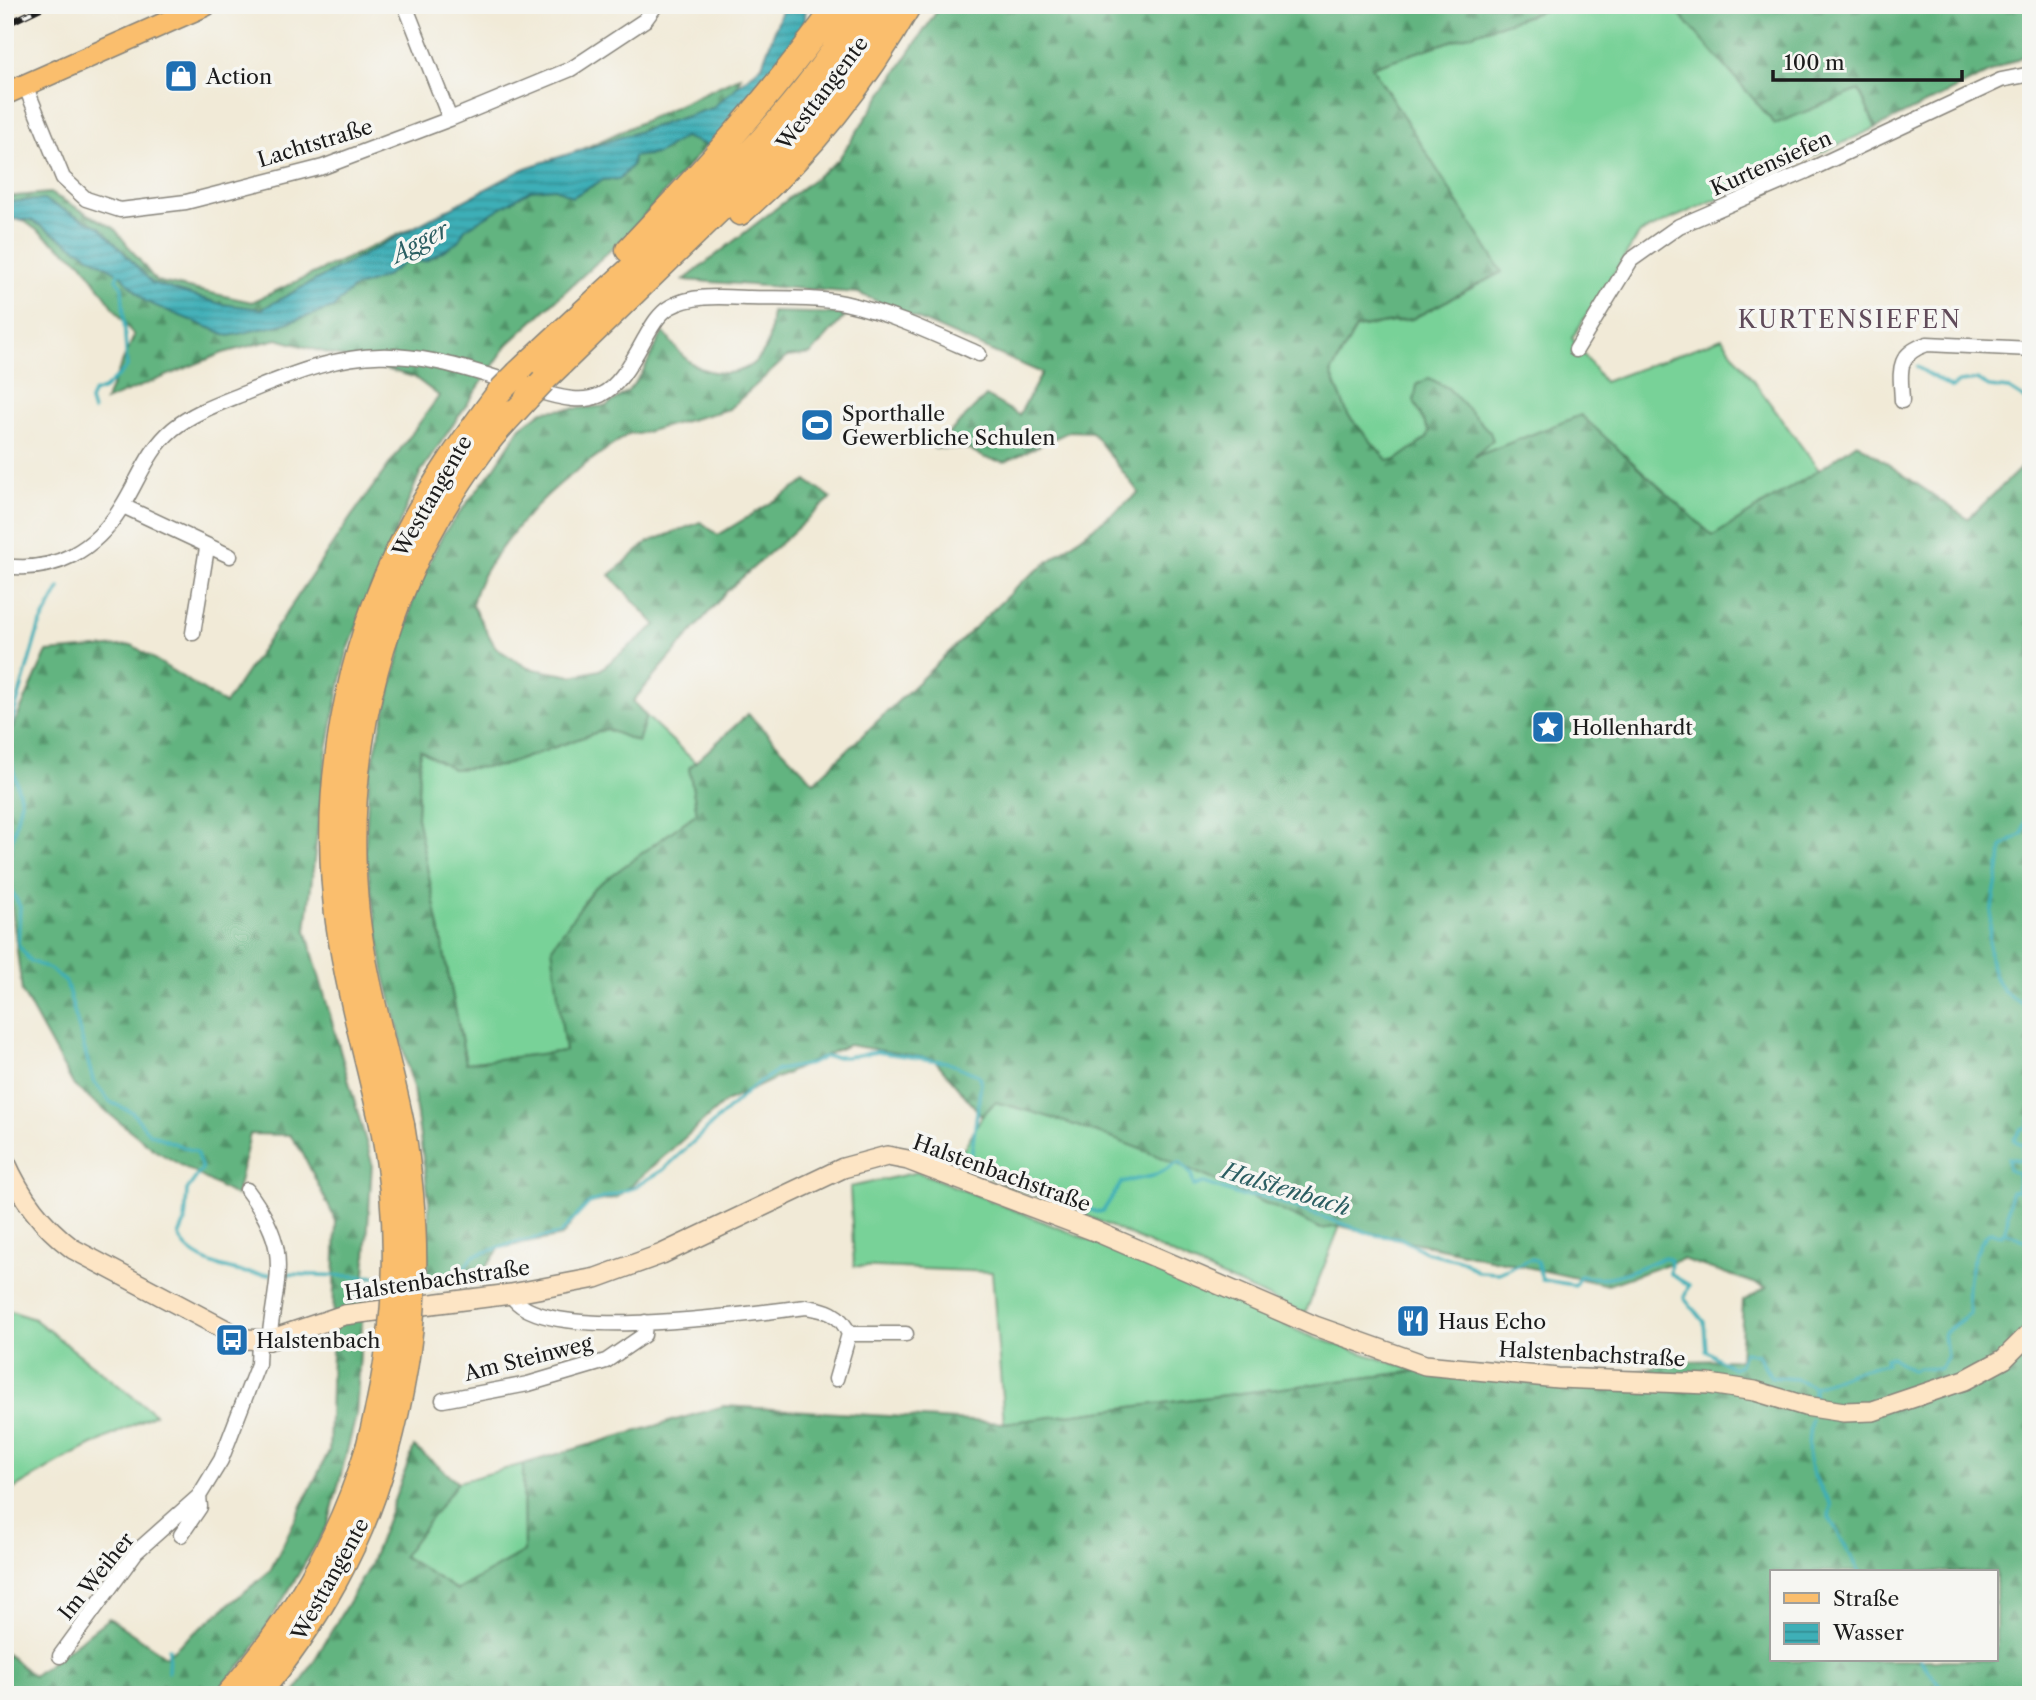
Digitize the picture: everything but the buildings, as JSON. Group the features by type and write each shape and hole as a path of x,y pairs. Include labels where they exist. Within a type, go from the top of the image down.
{"highway":[{"path":"572,322 588,292 691,184 796,62 837,5"},
{"name":"Westtangente","path":"392,1127 357,914 353,821 355,770 376,664 409,573 452,493 483,448 535,390 652,274 740,193 807,85 863,5"},
{"name":"Westtangente","path":"392,1127 345,968 338,919 332,819 338,758 356,666 386,577 430,491 462,441 500,391 704,201 766,151 829,90 885,5"},
{"path":"652,274 677,264 774,183 840,108 909,5"},
{"path":"377,1452 409,1357 414,1308 414,1207 392,1127"},
{"name":"Westtangente","path":"228,1695 301,1600 377,1452"},
{"name":"Westtangente","path":"257,1695 302,1634 328,1592 370,1504 377,1452"}],"main road":[{"path":"5,94 206,5"}],"street":[{"path":"405,5 450,120"},
{"name":"Lachtstraße","path":"25,85 63,178 86,199 120,209 186,202 323,167 450,120 571,68 645,20 656,5"},
{"name":"Kurtensiefen","path":"1576,350 1631,260 1679,226 1832,159 2001,80 2031,74"},
{"path":"5,566 56,564 79,554 109,527 158,444 191,417 311,368 361,356 418,356 563,400 590,398 607,392 623,379 660,314 686,301 716,297 842,303 866,309 979,354"},
{"path":"1902,401 1899,377 1902,363 1913,348 1927,344 2031,349"},
{"path":"122,506 207,548 230,556"},
{"path":"193,633 207,548"},
{"name":"Halstenbachstraße","path":"264,1340 344,1315 564,1286 632,1267 843,1168 887,1156 908,1160 1095,1231 1315,1326 1425,1365 1558,1378 1709,1384 1755,1391 1805,1406 1843,1412 1872,1411 1965,1380 2004,1359 2031,1332"},
{"path":"5,1161 18,1189 34,1212 53,1233 73,1249 243,1339 264,1340"},
{"name":"Im Weiher","path":"60,1656 136,1552 198,1496 221,1460 258,1364 280,1255 269,1220 247,1190"},
{"name":"Am Steinweg","path":"511,1294 516,1305 539,1316 579,1323 645,1322 806,1307 828,1311 844,1321 849,1334"},
{"name":"Am Steinweg","path":"443,1399 528,1384 606,1361 644,1335 645,1322"},
{"path":"836,1379 849,1334 906,1334"},
{"name":"Im Weiher","path":"181,1535 200,1507 198,1496"}],"green space":[{"path":"941,5 1560,5 1372,67 1502,272 1412,319 1356,328 1331,373 1348,415 1387,460 1396,460 1427,438 1429,432 1414,401 1417,385 1429,378 1448,388 1490,432 1493,440 1474,457 1581,415 1713,536 1857,443 1968,519 2031,458 2031,1695 294,1695 370,1565 414,1447 458,1482 403,1556 457,1590 524,1552 523,1464 724,1406 1004,1423 1417,1371 1572,1387 1683,1361 1740,1360 1743,1301 1766,1287 1682,1259 1608,1285 1340,1226 1321,1229 1161,1157 1037,1113 995,1102 982,1116 934,1059 848,1045 725,1102 618,1197 586,1204 562,1236 500,1248 480,1275 427,1288 429,1200 413,1088 384,972 365,851 369,776 415,591 443,534 495,467 521,427 543,411 606,406 628,391 641,375 663,332 694,365 718,373 730,373 752,365 760,356 767,345 772,312 847,314 811,354 787,357 729,409 638,434 630,433 593,458 562,482 534,509 505,543 481,580 472,605 496,648 528,668 572,676 600,670 656,625 610,575 648,542 701,522 718,535 807,481 831,498 726,592 633,701 646,716 638,742 606,729 502,766 453,769 420,750 417,817 466,1063 565,1051 552,947 593,889 697,813 689,768 748,714 814,782 1023,581 1139,493 1092,432 1070,431 1005,462 985,458 969,449 934,448 986,396 1019,415 1042,373 858,293 684,280 838,160"},
{"path":"1560,5 1672,5 1775,123 1859,90 1876,128 1640,233 1572,338 1604,382 1722,338 1819,470 1713,536 1581,416 1472,458 1387,460 1348,415 1331,373 1356,328 1412,319 1501,272 1372,67"},
{"path":"1672,5 2031,5 2031,57 2027,54 1876,128 1859,90 1775,124"},
{"path":"741,76 719,131 630,232 508,344 420,473 347,652 327,749 306,930 372,1163 356,1416 328,1525 249,1656 214,1695 5,1695 5,1652 33,1676 109,1618 166,1656 270,1571 329,1451 336,1221 302,1152 290,1135 250,1134 236,1196 156,1151 74,1086 22,992 5,852 5,744 47,652 132,645 225,704 351,517 439,396 414,377 277,339 223,353 105,401 134,336 82,263 5,207 5,197 50,193 114,228 156,281 252,302"},
{"path":"646,716 695,762 689,768 697,813 594,889 553,947 565,1051 466,1063 417,817 420,750 453,769 502,766 606,729 638,742"},
{"path":"995,1102 1120,1141 1201,1174 1321,1229 1340,1226 1305,1314 1094,1219 955,1164 982,1116"},
{"path":"918,1172 1155,1266 1305,1334 1417,1371 1004,1423 992,1272 854,1266 850,1187"},
{"path":"5,1309 34,1319 155,1414 70,1456 5,1494"},
{"path":"523,1464 524,1552 457,1590 402,1556 458,1482"}],"water":[{"name":"Agger","path":"784,5 806,5 803,46 712,147 684,137 657,154 633,157 632,165 620,179 603,180 572,197 555,188 531,190 465,229 458,242 426,261 404,263 383,278 352,289 333,308 280,325 229,336 146,302 122,276 31,220 5,219 5,202 44,200 100,227 152,283 221,304 262,309 525,168 712,108 762,65"}],"waterway":[{"name":"Halstenbach","path":"93,411 90,401 93,393 104,389 127,367 122,287 116,279 119,271"},
{"path":"1917,367 1952,388 1959,382 1977,380 1989,387 2009,389 2031,403"},
{"name":"Halstenbach","path":"60,588 39,627 6,741 21,801 7,862 9,885 20,907 18,944 30,961 50,969 66,982 93,1080 110,1102 132,1112 149,1133 196,1152 202,1169 187,1190 185,1222 179,1236 185,1245 194,1254 218,1266 246,1273 270,1274"},
{"path":"2031,811 2026,818 2023,833 2002,847 1989,937 1990,960 1996,980 2009,996 2029,1005 2031,1009"},
{"name":"Halstenbach","path":"424,1279 445,1280 458,1276 473,1256 521,1241 560,1234 589,1203 633,1188 663,1170 750,1089 778,1070 811,1064 824,1057 877,1052 946,1062 978,1075 981,1083 970,1164 973,1169 1097,1212 1103,1211 1122,1182 1153,1176 1180,1162 1191,1174 1194,1186 1204,1183 1242,1196 1262,1196 1375,1235 1400,1238 1426,1252 1463,1261 1478,1272 1499,1273 1531,1259 1537,1261 1542,1280 1575,1285 1580,1276 1614,1276 1665,1257 1671,1260 1670,1274 1689,1285 1684,1297 1704,1322 1706,1351 1732,1368 1740,1365 1744,1352 1758,1355 1771,1377 1796,1379 1814,1387"},
{"path":"1814,1387 1862,1369 1886,1364 1885,1359 1891,1357 1912,1371 1918,1368 1940,1369 1947,1357 1944,1333 1970,1313 1969,1281 1978,1248 1990,1232 2002,1235 2005,1230 2012,1191 2018,1191 2018,1174 2009,1170 2008,1158 2023,1161 2023,1145 2014,1140 2021,1129 2028,1127 2031,1117"},
{"path":"2005,1232 2031,1243"},
{"name":"Halstenbach","path":"281,1274 385,1277"},
{"path":"1814,1387 1814,1397"},
{"path":"1811,1420 1808,1446 1810,1465 1831,1505 1829,1517 1859,1570"},
{"path":"168,1672 169,1648"},
{"path":"1922,1662 1948,1695"}],"railway":[{"path":"5,25 47,5"}],"place":[{"name":"Action","path":"181,76"},
{"name":"Sporthalle Gewerbliche Schulen","path":"817,425"},
{"name":"Hollenhardt","path":"1548,727"},
{"name":"Haus Echo","path":"1413,1321"},
{"name":"Halstenbach","path":"232,1340"}],"district":[{"name":"KURTENSIEFEN","path":"1850,319"}]}
